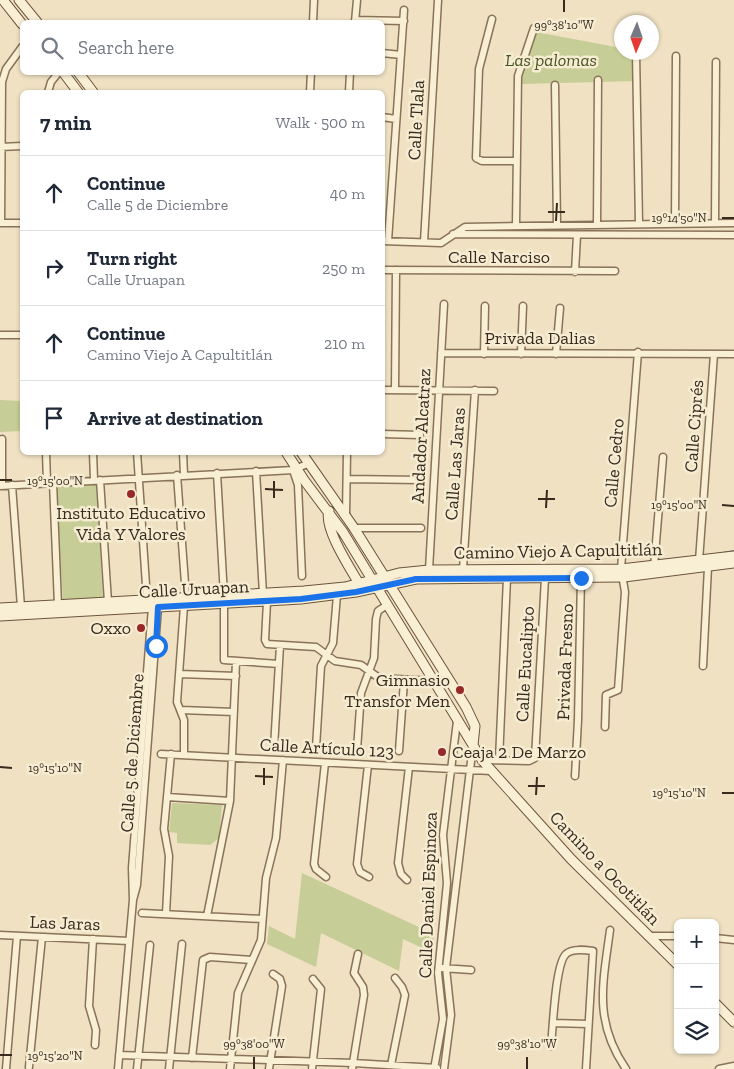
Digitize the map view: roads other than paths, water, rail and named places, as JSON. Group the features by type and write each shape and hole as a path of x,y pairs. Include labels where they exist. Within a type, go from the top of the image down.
{"main road":[{"path":"3,0 20,21"},
{"path":"19,0 35,20"},
{"path":"65,75 76,90"},
{"path":"80,75 92,90"},
{"name":"Camino a Ocotitlán","path":"288,455 295,469 329,511 482,760 571,859 676,964"},
{"path":"302,455 307,464 354,528 475,723 473,745"},
{"path":"329,511 327,518 331,532 361,587"},
{"name":"Camino Viejo A Capultitlán","path":"386,581 405,572 429,570 463,569 622,573 734,556"},
{"name":"Camino Viejo A Capultitlán","path":"386,581 416,579 581,578 734,563"},
{"name":"Calle Uruapan","path":"0,616 185,602 337,595 386,581"},
{"name":"Calle Uruapan","path":"265,598 361,587"},
{"name":"Calle Uruapan","path":"0,608 108,602 152,605 185,602"},
{"path":"719,1007 734,1022"}],"street":[{"path":"313,20 314,0"},
{"path":"355,20 357,0"},
{"name":"Calle Tlala","path":"424,242 438,0"},
{"path":"404,10 385,241 443,242 465,227 557,224 734,224"},
{"path":"492,18 479,69 476,158 482,161 516,161"},
{"path":"385,21 404,21"},
{"path":"516,225 519,71 534,28"},
{"path":"20,50 2,77 1,147 1,223 20,223"},
{"path":"385,53 401,55"},
{"path":"674,224 676,56"},
{"path":"636,60 639,224"},
{"path":"716,62 716,223"},
{"path":"49,90 56,75"},
{"path":"310,90 311,75"},
{"path":"348,90 350,75"},
{"path":"597,224 598,80"},
{"path":"555,85 557,224"},
{"path":"385,117 396,118"},
{"path":"1,147 20,146"},
{"path":"453,234 734,235"},
{"path":"575,272 577,235"},
{"name":"Calle Narciso","path":"385,270 615,271"},
{"path":"395,390 396,270"},
{"name":"Andador Alcatraz","path":"429,570 444,304"},
{"path":"484,354 485,306"},
{"path":"520,354 523,306"},
{"path":"556,354 560,308"},
{"path":"0,335 20,335"},
{"name":"Privada Dalias","path":"441,353 556,354 638,352 734,354"},
{"name":"Calle Cedro","path":"605,727 606,695 618,690 625,592 622,573 638,352"},
{"name":"Calle Ciprés","path":"699,561 714,354"},
{"path":"385,390 494,391"},
{"name":"Calle Las Jaras","path":"463,569 475,390"},
{"path":"385,434 420,435"},
{"path":"2,439 1,485 295,469 307,464"},
{"path":"46,455 58,605"},
{"path":"93,455 108,602"},
{"name":"Calle 5 de Diciembre","path":"118,1069 133,900 132,868 152,605 138,455"},
{"path":"183,455 180,475 185,602 177,702 185,725 184,755"},
{"path":"346,516 347,455"},
{"path":"654,567 664,456"},
{"path":"295,469 298,485 302,576"},
{"path":"256,471 265,598 265,642 270,645 309,646 322,649 335,661 358,664 380,678 433,682"},
{"path":"217,473 224,600 223,658 226,661 278,664"},
{"path":"346,480 421,480"},
{"path":"12,485 22,607"},
{"path":"354,528 421,528"},
{"path":"703,666 708,567"},
{"path":"499,760 508,578"},
{"name":"Calle Eucalipto","path":"482,760 529,761 535,758 545,578"},
{"name":"Privada Fresno","path":"575,776 581,578"},
{"path":"316,748 322,666 334,643 337,595"},
{"path":"358,750 361,693 374,658 377,614 387,605"},
{"path":"274,748 280,645"},
{"path":"207,916 215,871 227,824 230,801 236,662"},
{"path":"180,674 236,676"},
{"path":"399,752 404,681"},
{"path":"181,710 234,712"},
{"name":"Calle Daniel Espinoza","path":"434,1068 443,1019 438,968 447,883 443,835 457,721"},
{"name":"Calle Daniel Espinoza","path":"443,1069 451,1015 446,968 473,745"},
{"name":"Calle Artículo 123","path":"161,754 491,771"},
{"path":"166,914 169,856 164,833 171,754"},
{"path":"230,1069 238,993 261,940 266,878 276,838 283,760"},
{"path":"325,762 314,864 316,869 326,877"},
{"path":"368,765 357,864 360,872 368,877"},
{"path":"407,880 401,874 398,863 409,767"},
{"path":"167,797 230,801"},
{"path":"142,913 262,919"},
{"path":"610,930 602,1008 610,1042 626,1069"},
{"name":"Las Jaras","path":"0,935 129,941"},
{"path":"6,1069 17,936"},
{"path":"648,936 674,936"},
{"path":"29,1067 42,937"},
{"path":"719,938 734,940"},
{"path":"93,939 89,1006 96,1030 95,1045"},
{"path":"169,1069 182,944"},
{"path":"137,1069 150,946"},
{"path":"551,1046 556,990 562,960 566,954 572,951 594,952 586,1069"},
{"path":"352,1066 364,995 363,987 354,973 358,954"},
{"path":"192,1058 201,969 204,959 252,960"},
{"path":"438,968 471,970"},
{"path":"269,1069 282,986 280,979 273,974"},
{"path":"392,1065 405,995 395,978"},
{"path":"312,1069 321,989 313,979"},
{"path":"553,1023 588,1024"},
{"path":"119,1055 313,1061 352,1066 392,1065 443,1069"},
{"path":"719,1069 734,1066"}],"waterway":[{"path":"717,554 734,551"}],"place":[{"name":"Instituto Educativo Vida Y Valores","path":"131,494"},
{"name":"Oxxo","path":"141,628"},
{"name":"Gimnasio Transfor Men","path":"460,690"},
{"name":"Ceaja 2 De Marzo","path":"442,752"}],"park label":[{"name":"Las palomas","path":"551,60"}]}
